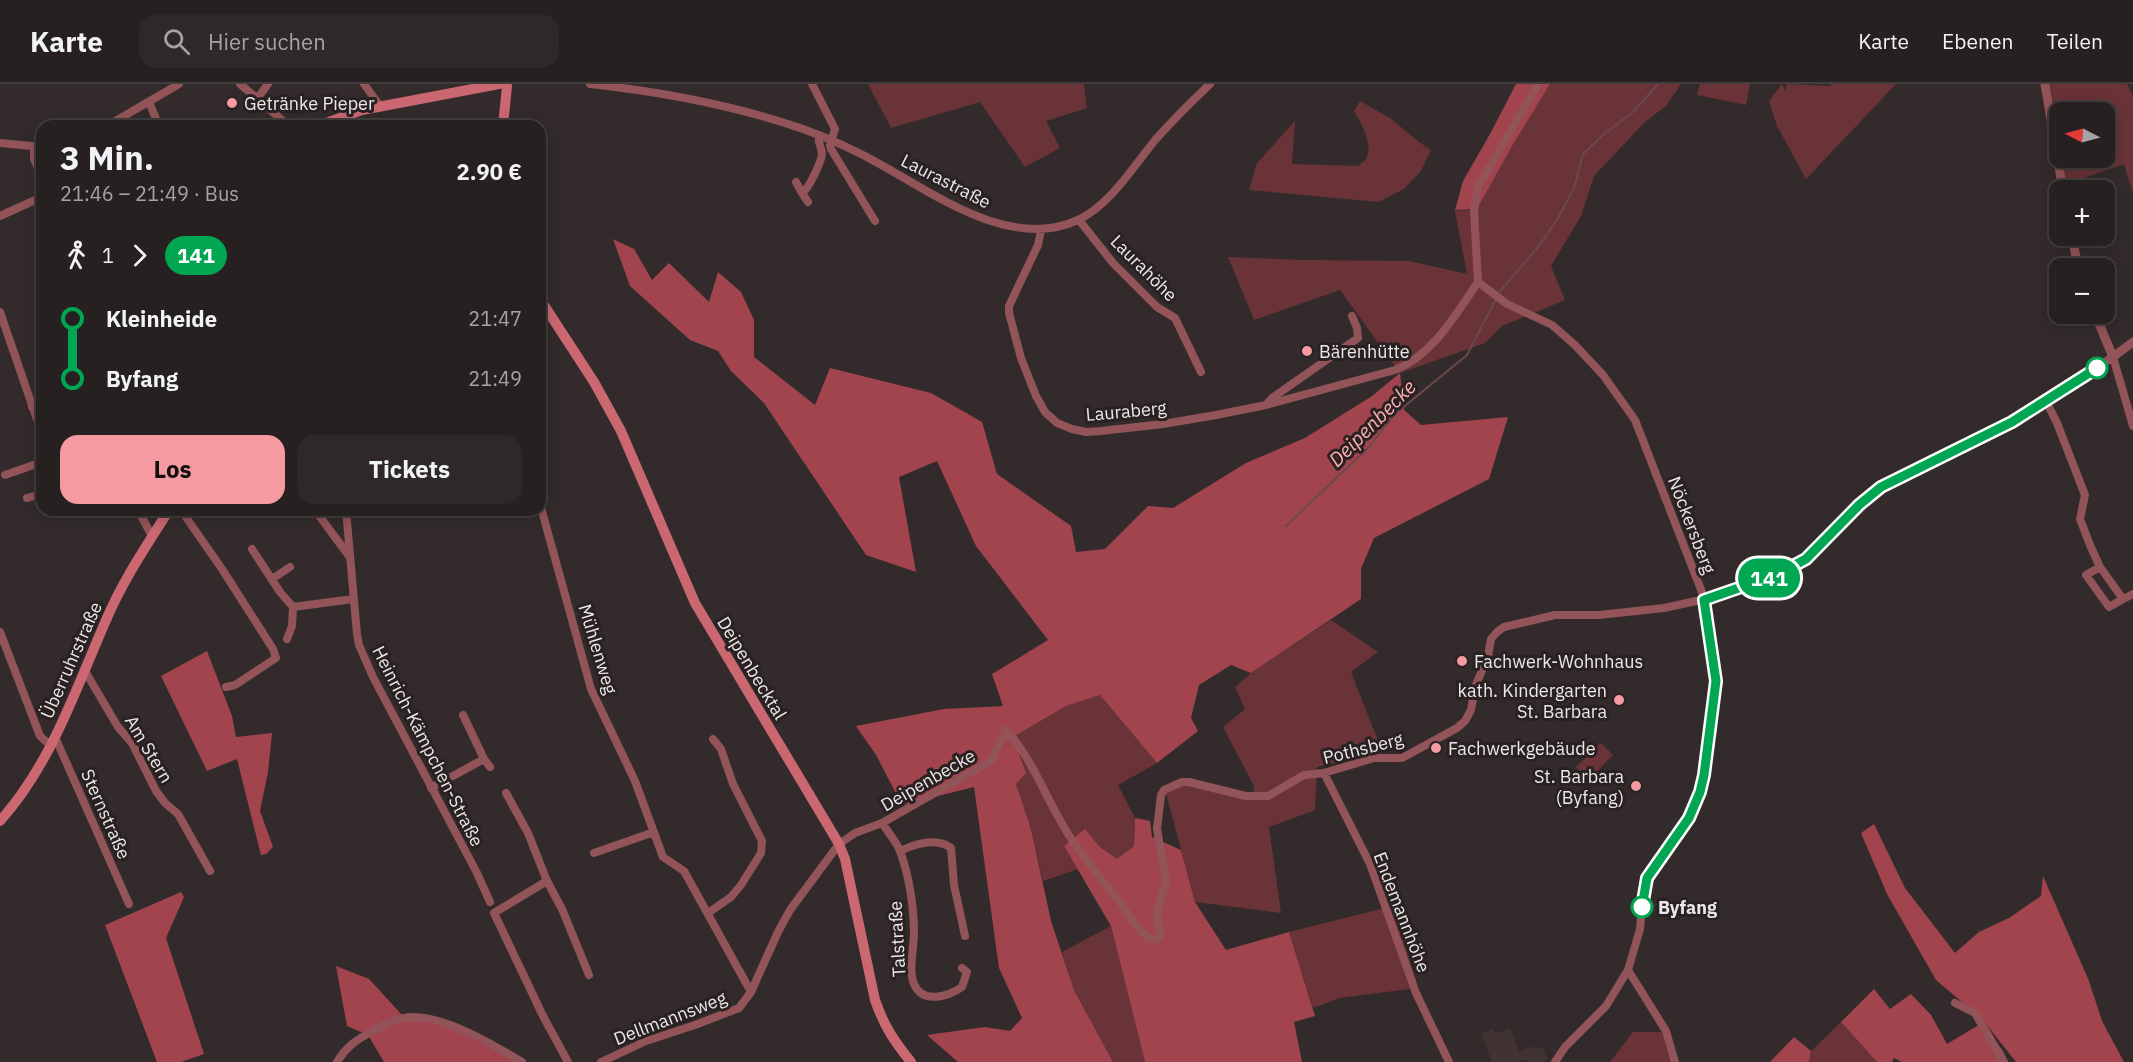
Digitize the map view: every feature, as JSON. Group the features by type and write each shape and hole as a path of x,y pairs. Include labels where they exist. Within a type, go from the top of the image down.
{"main road":[{"path":"333,120 380,106 475,86 505,85 503,120"},
{"name":"Deipenbecktal","path":"546,308 594,382 621,431 695,603 839,844 846,859 875,1000 882,1021 891,1037 911,1062"},
{"name":"Überruhrstraße","path":"0,820 25,790 53,741 107,617 165,516"}],"street":[{"path":"118,120 179,84"},
{"path":"240,84 281,120"},
{"path":"257,99 268,84"},
{"path":"364,84 380,106"},
{"name":"Laurastraße","path":"591,84 650,91 724,105 819,135 960,209 1013,227 1041,231 1079,220 1092,211 1116,189 1174,119 1210,84"},
{"path":"812,84 835,129 831,149 875,221"},
{"path":"1478,282 1474,211 1478,187 1538,84"},
{"path":"2045,84 2061,180"},
{"path":"149,102 156,120"},
{"path":"802,193 808,190 822,154 818,141 819,135"},
{"path":"0,143 36,147"},
{"path":"796,182 808,202"},
{"path":"0,216 36,200"},
{"name":"Laurahöhe","path":"1079,220 1120,271 1157,307 1175,318 1201,372"},
{"name":"Lauraberg","path":"1041,231 1038,245 1009,306 1009,313 1027,378 1045,412 1057,423 1079,431 1101,432 1163,424 1266,405 1405,366 1442,333 1478,282"},
{"name":"Nöckersberg","path":"1478,282 1507,304 1552,325 1575,345 1603,375 1635,420 1704,600 1716,681 1700,792 1689,818 1647,878 1640,929 1628,970 1606,1005 1565,1047 1555,1062"},
{"path":"0,312 36,418"},
{"name":"Lauraberg","path":"1266,405 1272,398 1358,338 1358,328 1352,316"},
{"path":"2099,324 2114,357 2133,426"},
{"path":"2114,357 2133,342"},
{"name":"Pothsberg","path":"1006,730 1025,753 1076,847 1136,924 1152,940 1158,939 1161,933 1156,920 1166,882 1157,829 1160,801 1164,790 1182,782 1189,782 1246,796 1261,797 1278,791 1304,775 1324,773 1374,758 1402,758 1461,726 1471,710 1474,687 1485,665 1491,639 1504,627 1555,615 1621,613 1664,608 1704,600 1776,575 1806,559 1859,505 1881,487 2012,422 2114,357"},
{"path":"2046,401 2085,495 2080,519 2100,567 2123,599"},
{"path":"32,407 36,406"},
{"path":"5,475 36,464"},
{"path":"27,498 36,496"},
{"path":"141,516 152,536"},
{"path":"185,516 222,569 273,649 276,658 235,685 226,687"},
{"path":"319,516 350,557"},
{"name":"Heinrich-Kämpchen-Straße","path":"347,516 357,634 363,656 490,902"},
{"name":"Mühlenweg","path":"543,516 591,689 635,781 663,856 684,871 751,992"},
{"path":"252,549 293,607 292,626 287,639"},
{"path":"272,579 290,567"},
{"path":"2100,567 2086,575 2109,607 2133,594"},
{"path":"293,607 353,599"},
{"name":"Sternstraße","path":"0,632 40,736 53,741 129,904"},
{"name":"Am Stern","path":"85,671 118,727 132,743 156,791 178,814 210,871"},
{"path":"463,715 490,767"},
{"name":"Deipenbecke","path":"882,824 991,761 1006,730"},
{"path":"708,913 731,897 741,885 761,853 762,841 733,784 721,749 713,739"},
{"path":"431,788 484,759"},
{"name":"Endemannhöhe","path":"1324,773 1370,864 1416,993 1449,1062"},
{"path":"506,793 528,833 589,975"},
{"path":"839,844 855,833 882,824"},
{"name":"Talstraße","path":"882,824 900,851 914,915 912,971 915,986 925,996 946,995 962,987 967,972 962,968"},
{"path":"594,853 654,832"},
{"path":"900,851 932,842 945,844 951,848 954,885 965,936"},
{"name":"Dellmannsweg","path":"601,1062 646,1041 732,1012 745,1002 790,910 839,844"},
{"path":"547,881 494,913 543,1016 568,1062"},
{"path":"1628,970 1666,1031 1675,1062"},
{"path":"1955,1003 1975,1013 2004,1062"},
{"path":"337,1062 344,1050 357,1040 377,1029 414,1017 429,1019 476,1036 522,1062"}],"shaded area":[{"path":"868,84 1084,84 1087,108 1046,121 1060,148 1025,167 980,102 891,128"},
{"path":"1516,84 1550,84 1477,209 1455,210 1463,181"},
{"path":"1550,84 1681,84 1666,106 1645,122 1594,176 1581,216 1551,266 1565,300 1502,326 1485,343 1400,373 1340,290 1254,320 1228,257 1409,261 1467,274 1455,211 1477,209 1478,196"},
{"path":"1700,84 1750,84 1746,105 1697,95"},
{"path":"1782,84 1785,91 1787,84 1830,86 1831,84 1896,84 1806,179 1777,126 1769,101"},
{"path":"2050,84 2127,84 2133,96 2133,193 2124,164 2115,167 2115,102 2053,102"},
{"path":"1360,101 1390,118 1431,150 1421,171 1404,189 1379,202 1249,190 1257,163 1295,121 1292,164 1358,166 1366,159 1368,153 1366,134 1354,111"},
{"path":"2064,168 2113,168 2078,180 2066,180"},
{"path":"613,239 634,249 652,280 669,263 709,302 718,272 741,292 754,320 754,357 815,405 830,368 931,393 982,422 997,474 1071,526 1076,552 1105,549 1148,506 1173,508 1246,463 1305,438 1372,396 1400,373 1404,410 1421,425 1508,417 1489,479 1374,538 1361,569 1361,599 1251,673 1231,665 1199,685 1191,718 1198,731 1157,763 1100,695 1066,706 1015,736 1014,740 1026,773 1016,784 1031,829 1051,921 1074,990 1113,1062 958,1062 927,1035 985,1027 1010,1031 1022,1018 999,968 974,787 902,805 876,755 856,726 944,709 1003,706 992,674 1048,640 976,546 937,461 899,477 916,572 866,555 764,403 731,371 718,351 690,340 630,286"},
{"path":"1331,620 1378,652 1351,672 1382,751 1317,767 1315,810 1269,827 1281,913 1195,902 1166,793 1183,785 1254,794 1254,786 1223,727 1245,709 1235,687 1251,673"},
{"path":"207,651 232,716 236,737 272,733 268,772 260,811 273,847 266,854 261,855 237,759 207,771 161,676"},
{"path":"1100,695 1157,763 1118,785 1135,818 1134,846 1117,860 1100,847 1085,830 1064,846 1078,869 1043,881 1031,829 1016,784 1014,739 1015,736 1066,706"},
{"path":"1601,743 1613,755 1589,780 1576,767"},
{"path":"1135,818 1150,821 1152,837 1181,850 1195,902 1226,950 1289,932 1315,1016 1294,1022 1302,1062 1145,1062 1111,926 1064,846 1085,829 1100,847 1117,859 1134,846"},
{"path":"1874,824 1905,888 1955,953 1979,932 2009,918 2041,896 2043,876 2089,981 2102,1021 2124,1062 2016,1062 1982,1019 1936,980 1887,894 1861,833"},
{"path":"181,892 184,897 166,938 204,1054 181,1062 157,1062 105,925"},
{"path":"1393,906 1418,988 1339,998 1313,1008 1289,932"},
{"path":"1111,926 1145,1062 1113,1062 1074,990 1062,952"},
{"path":"336,966 369,979 403,1016 430,1021 476,1037 520,1062 384,1062 368,1035 347,1026"},
{"path":"1874,989 1890,1009 1911,994 1931,1015 1947,1044 1982,1023 2003,1051 2008,1062 1902,1062 1894,1058 1892,1062 1877,1062 1841,1022"},
{"path":"1841,1022 1877,1062 1809,1062 1811,1051"},
{"path":"1510,1028 1519,1051 1531,1047 1544,1049 1547,1059 1542,1062 1525,1062 1524,1060 1492,1062 1481,1033 1493,1029 1495,1034"},
{"path":"1633,1032 1664,1032 1672,1062 1610,1062"},
{"path":"1794,1037 1811,1051 1809,1062 1770,1062"}],"waterway":[{"name":"Deipenbecke","path":"1500,291 1539,246 1557,220 1574,188 1583,154 1604,134 1633,112 1658,84"},
{"name":"Deipenbecke","path":"1286,526 1369,447 1395,414 1467,355 1496,299"}],"bus line":[{"name":"141","path":"1642,907 1647,878 1689,818 1700,792 1704,775 1716,681 1704,600 1776,575 1806,559 1859,505 1881,487 2012,422 2097,368"}],"place":[{"name":"Getränke Pieper","path":"232,103"},
{"name":"Bärenhütte","path":"1307,351"},
{"name":"Fachwerk-Wohnhaus","path":"1462,661"},
{"name":"kath. Kindergarten St. Barbara","path":"1619,700"},
{"name":"Fachwerkgebäude","path":"1436,748"},
{"name":"St. Barbara (Byfang)","path":"1636,786"},
{"name":"Byfang","path":"1642,907"}]}
